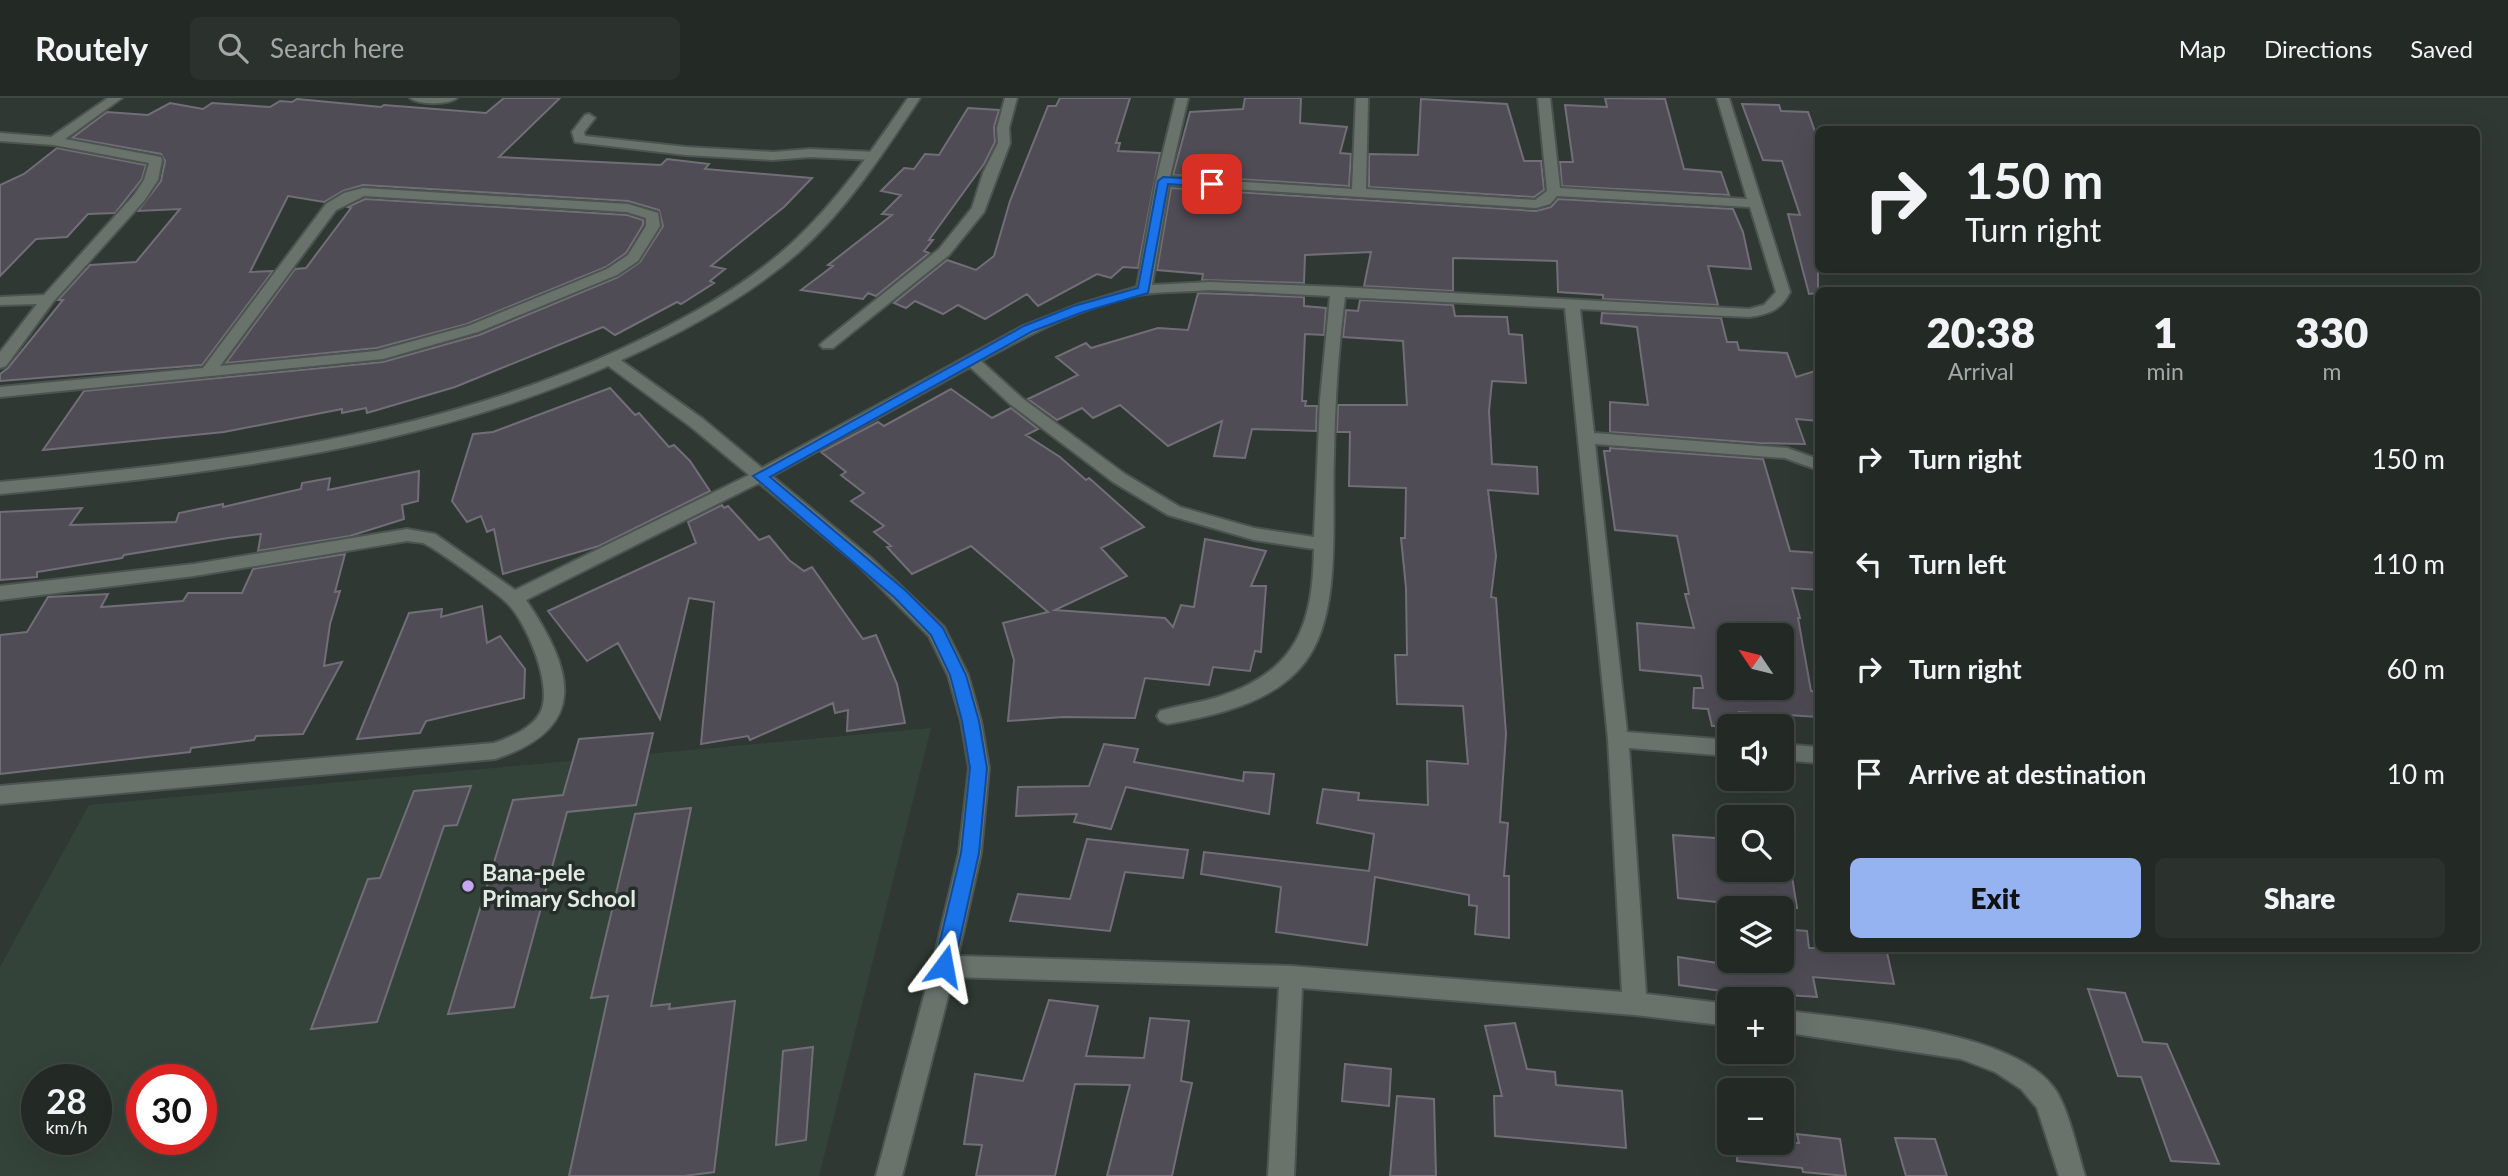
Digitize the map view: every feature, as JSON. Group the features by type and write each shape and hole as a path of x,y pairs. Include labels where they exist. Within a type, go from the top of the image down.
{"street":[{"path":"54,141 116,98"},
{"path":"416,98 452,98"},
{"path":"0,488 262,460 359,441 483,410 613,362 688,322 780,261 831,211 914,98"},
{"path":"828,345 944,252 979,209 990,173 1004,143 1003,128 1010,98"},
{"path":"1144,290 1163,181 1182,98"},
{"path":"1359,192 1362,98"},
{"path":"1544,98 1554,192"},
{"path":"514,598 760,476 1028,329 1056,317 1144,290 1210,286 1749,313 1770,310 1777,304 1783,292 1723,98"},
{"path":"589,118 578,132 579,139 686,151 772,156 810,153 874,156"},
{"path":"0,137 54,141 156,160 151,180 139,198 48,299 0,363"},
{"path":"1163,181 1526,204 1545,201 1554,192 1754,203"},
{"path":"0,392 378,356 473,329 624,265 633,258 650,233 653,216 628,208 363,192 348,196 331,207 209,371"},
{"path":"1167,716 1204,711 1252,692 1289,668 1308,642 1320,600 1330,346 1338,291"},
{"path":"0,301 48,299"},
{"path":"1572,303 1618,738 1635,1004"},
{"path":"972,361 1016,401 1119,478 1174,511 1254,534 1322,544"},
{"path":"613,362 697,423 901,595 937,632 958,675 971,721 979,768 970,853 944,966 889,1176"},
{"path":"1588,438 1787,453 1815,464"},
{"path":"0,593 194,570 407,535 429,538 514,598 528,617 555,676 554,706 547,721 517,744 495,751 0,795"},
{"path":"1618,738 1717,747"},
{"path":"1794,753 1815,755"},
{"path":"944,966 1291,977 1635,1004 1717,1014"},
{"path":"1281,1176 1291,977"},
{"path":"1794,1023 1961,1048 2003,1063 2029,1081 2048,1101 2072,1176"}],"shaded area":[{"name":"Bana-pele Primary School","path":"931,728 819,1176 0,1176 0,967 89,805"}],"building":[{"path":"504,98 560,98 499,157 661,165 667,159 709,164 705,169 812,178 784,207 711,266 725,269 710,281 714,283 681,304 677,302 615,335 603,327 455,387 367,413 366,408 342,413 342,409 224,432 43,450 84,391 383,362 479,335 618,277 640,262 663,226 659,210 628,201 363,185 343,191 324,202 288,196 250,272 273,271 202,365 0,381 0,374 8,368 63,300 58,300 90,265 136,262 180,209 138,211 161,181 165,161 161,154 72,138 107,112 148,115 170,103 203,109 212,103 270,107 280,101 292,102 297,99 486,113"},
{"path":"1060,98 1130,98 1116,143 1120,143 1118,151 1160,153 1138,268 1123,267 1111,278 1097,274 1038,306 1027,294 985,319 958,305 943,314 915,301 906,308 894,303 947,260 976,270 994,256 1010,201 1048,106 1056,106"},
{"path":"1245,98 1301,98 1300,123 1347,127 1340,153 1351,154 1349,186 1173,175 1190,112 1243,109"},
{"path":"1605,98 1665,99 1684,169 1721,172 1729,195 1562,186 1560,162 1573,162 1565,105 1607,107"},
{"path":"1421,99 1507,104 1524,161 1541,161 1544,190 1534,197 1369,187 1369,154 1418,155"},
{"path":"1742,104 1779,105 1781,111 1808,112 1815,132 1815,273 1818,273 1818,287 1815,287 1815,293 1809,294 1788,214 1800,215 1782,161 1763,160"},
{"path":"968,108 999,110 994,127 995,142 984,164 929,240 933,240 924,251 929,253 876,296 868,293 863,299 801,290 833,266 828,265 892,215 882,214 901,195 881,191 904,168 914,169 925,154 939,155"},
{"path":"57,148 146,165 142,179 115,213 88,214 67,237 36,239 0,276 0,185 24,174"},
{"path":"1171,188 1536,211 1551,207 1558,199 1733,209 1743,232 1751,269 1708,266 1718,305 1603,299 1603,295 1558,292 1557,261 1453,258 1453,291 1364,286 1371,252 1305,255 1304,283 1202,280 1203,274 1157,270"},
{"path":"365,199 627,215 643,220 643,225 626,253 606,267 467,324 377,348 226,363 295,269 306,268 351,208 348,207"},
{"path":"1198,293 1304,297 1304,306 1326,308 1324,335 1305,334 1302,401 1306,401 1305,406 1317,406 1316,431 1252,429 1245,458 1214,456 1222,421 1168,446 1120,405 1093,418 1082,408 1057,420 1028,399 1078,375 1056,357 1086,343 1091,348 1158,328 1188,330"},
{"path":"1360,300 1453,305 1455,316 1507,317 1509,334 1522,335 1526,383 1492,381 1489,411 1492,464 1537,467 1538,494 1488,490 1496,556 1491,597 1496,598 1506,734 1500,822 1508,823 1504,876 1509,876 1509,938 1475,934 1477,906 1469,905 1469,895 1375,877 1367,945 1276,932 1281,887 1201,874 1204,852 1369,871 1374,834 1317,823 1323,789 1359,793 1358,800 1428,805 1427,761 1468,764 1463,706 1397,704 1395,655 1407,655 1406,588 1401,538 1405,538 1406,488 1349,486 1350,432 1337,432 1338,405 1407,405 1403,341 1343,337 1346,310 1358,311"},
{"path":"1602,313 1721,318 1727,342 1737,342 1739,350 1787,353 1796,377 1815,371 1815,421 1796,419 1805,444 1610,432 1610,402 1648,405 1637,327 1601,323"},
{"path":"610,388 635,415 639,413 669,447 674,445 690,461 710,491 599,546 503,574 494,529 487,532 481,516 467,522 452,501 473,434 493,432"},
{"path":"951,389 992,418 1011,408 1038,429 1026,435 1060,457 1086,480 1089,478 1144,527 1101,548 1127,576 1055,610 1165,618 1173,627 1181,605 1194,607 1205,539 1266,551 1251,586 1266,586 1261,652 1255,651 1250,671 1213,667 1209,685 1145,678 1135,718 1063,717 1008,721 1014,660 1003,623 1048,612 971,546 912,574 887,547 891,546 874,532 884,526 851,501 864,493 841,475 846,472 821,452 878,422 884,426"},
{"path":"1610,448 1763,459 1790,551 1815,553 1815,590 1792,588 1800,618 1811,691 1815,692 1815,717 1739,712 1717,714 1717,726 1712,726 1708,709 1693,708 1694,688 1703,688 1701,676 1640,670 1637,623 1694,628 1685,594 1689,594 1677,536 1615,530 1604,451 1610,451"},
{"path":"419,471 418,501 402,505 404,519 350,536 258,551 261,534 228,538 37,572 37,577 0,580 0,512 82,508 70,525 176,522 179,513 223,504 223,507 301,489 302,483 330,478 328,490"},
{"path":"722,505 724,508 728,506 759,540 769,536 789,560 804,571 812,567 863,639 876,635 897,684 905,723 847,731 848,710 835,713 833,703 750,740 748,736 701,744 714,602 689,598 660,719 618,643 587,661 548,611 696,543 688,522"},
{"path":"345,554 335,592 340,591 330,624 324,666 342,662 303,734 256,736 254,740 191,748 190,752 0,774 0,635 27,632 48,597 108,594 101,607 183,601 188,593 242,593 253,569"},
{"path":"482,606 487,643 500,636 525,669 524,698 426,721 420,733 357,739 409,613 442,609 441,617"},
{"path":"653,733 636,805 567,812 514,1007 448,1014 513,800 563,795 579,739"},
{"path":"1104,744 1138,749 1134,762 1243,781 1244,772 1274,774 1269,814 1126,787 1111,829 1074,822 1077,814 1016,816 1018,787 1089,786"},
{"path":"471,786 457,825 444,826 377,1022 311,1029 368,879 380,878 414,791"},
{"path":"691,808 651,1006 670,1004 669,1009 735,1001 714,1172 684,1176 569,1176 608,996 591,998 635,814"},
{"path":"1673,835 1717,838 1717,882 1793,882 1797,908 1794,908 1794,896 1717,896 1717,902 1678,898"},
{"path":"1087,839 1188,850 1183,878 1125,872 1110,931 1010,921 1018,894 1070,899"},
{"path":"1794,930 1807,931 1809,948 1815,948 1815,952 1887,952 1894,984 1813,977 1817,997 1794,995 1794,987 1717,987 1717,990 1679,985 1678,957 1717,963 1717,973 1794,973"},
{"path":"2088,989 2125,993 2143,1042 2167,1044 2219,1164 2171,1161 2141,1077 2118,1076"},
{"path":"1049,1000 1098,1006 1086,1056 1144,1058 1150,1018 1189,1021 1181,1081 1192,1083 1172,1176 1107,1176 1130,1085 1075,1084 1055,1176 976,1176 982,1145 964,1144 975,1074 1023,1081"},
{"path":"1515,1023 1527,1069 1555,1072 1556,1085 1622,1091 1626,1148 1495,1136 1494,1096 1502,1096 1485,1026"},
{"path":"813,1047 806,1140 776,1145 783,1051"},
{"path":"1345,1064 1391,1069 1389,1106 1342,1101"},
{"path":"1397,1096 1434,1099 1436,1176 1390,1176"},
{"path":"1797,1134 1840,1139 1846,1176 1737,1161 1737,1155 1794,1155 1794,1143 1799,1143"},
{"path":"1895,1138 1935,1139 1947,1176 1906,1176"}],"place":[{"name":"Bana-pele Primary School","path":"468,886"}],"route":[{"path":"944,966 970,853 979,768 971,721 958,675 937,632 901,595 864,561 760,476 1028,329 1079,309 1144,290 1163,181 1212,184"}]}
